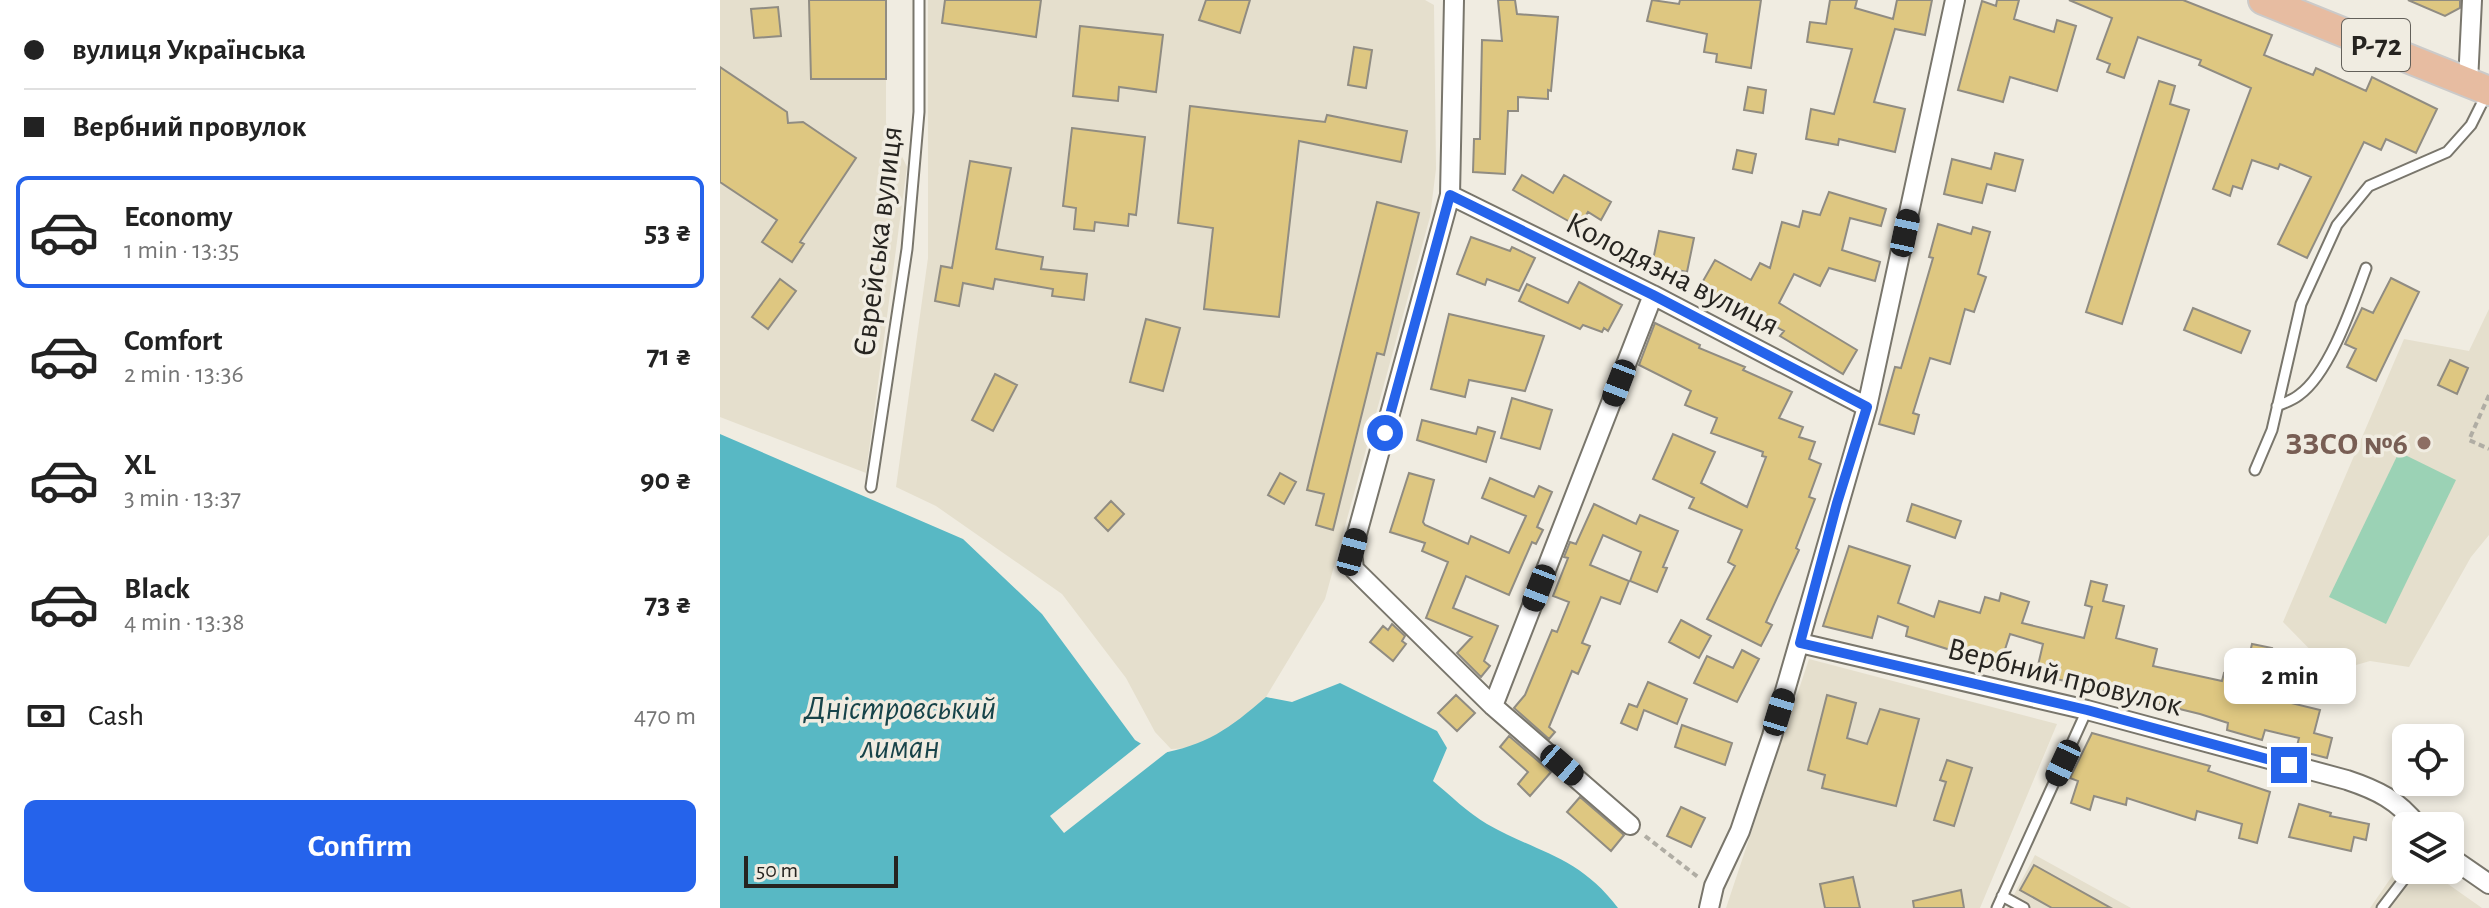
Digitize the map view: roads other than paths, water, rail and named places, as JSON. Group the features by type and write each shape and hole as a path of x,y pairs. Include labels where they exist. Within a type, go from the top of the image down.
{"main road":[{"name":"Р-72","path":"2263,0 2482,88"}],"street":[{"path":"1454,0 1450,195 1352,552 1354,569 1493,706 1630,825"},
{"path":"1709,908 1714,886 1740,831 1800,643 1833,517 1867,407 1955,0"},
{"path":"2472,0 2482,88"},
{"name":"Колодязна вулиця","path":"1450,195 1653,295 1867,407"},
{"path":"1493,706 1653,295"},
{"name":"Вербний провулок","path":"1800,643 2087,710 2347,780 2377,790 2408,812"},
{"path":"2464,867 2489,884"}],"lane":[{"name":"Єврейська вулиця","path":"871,487 907,249 919,112 919,0"},
{"path":"2255,470 2272,430 2301,304 2337,225 2369,186 2447,152 2471,125 2482,88"},
{"path":"2277,406 2301,394 2322,366 2344,329 2366,268"},
{"path":"1997,908 2087,710"},
{"path":"2382,908 2400,884"},
{"path":"2002,896 2024,908"}],"water":[{"name":"Дністровський лиман","path":"720,434 963,539 1042,614 1135,740 1158,754 1190,746 1216,734 1266,697 1292,702 1340,683 1437,731 1447,748 1433,781 1487,824 1573,866 1618,908 720,908"}],"place":[{"name":"ЗЗСО №6","path":"2424,443"}]}
